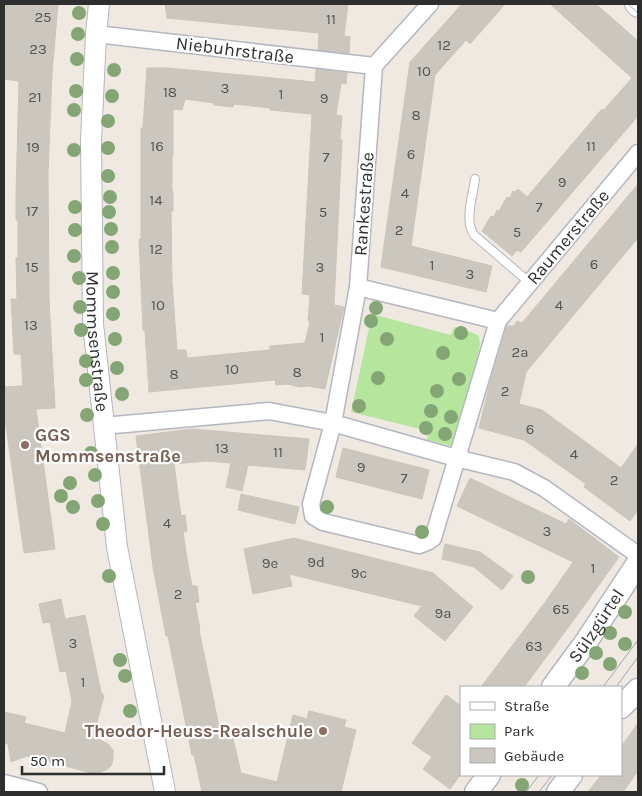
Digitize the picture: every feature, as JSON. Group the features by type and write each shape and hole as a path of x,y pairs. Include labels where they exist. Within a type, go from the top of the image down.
{"main road":[{"name":"Sülzgürtel","path":"554,686 586,642 638,563"},
{"path":"622,706 638,690"},
{"path":"476,792 488,776"},
{"path":"558,792 570,776"}],"street":[{"name":"Mommsenstraße","path":"99,4 91,140 93,324 117,547 165,792"},
{"path":"374,66 430,4"},
{"path":"635,4 638,7"},
{"name":"Niebuhrstraße","path":"96,34 374,66"},
{"name":"Rankestraße","path":"374,66 358,287 333,423 311,504 313,516 323,522 419,545 427,542 434,538 456,458"},
{"name":"Raumerstraße","path":"456,458 498,321 638,153"},
{"path":"358,287 498,321"},
{"path":"103,426 269,411 333,423 456,458 514,472 544,488 638,555"},
{"path":"4,783 39,792"}],"lane":[{"path":"475,179 469,221 470,229 474,235 530,283"}],"green space":[{"path":"372,314 451,335 454,327 479,336 480,345 457,443 451,446 427,440 428,431 351,412"}],"building":[{"path":"4,4 58,4 52,73 48,173 49,299 55,408 36,409 55,549 24,553 4,412 4,387 23,386 21,354 14,354 11,299 17,299 16,258 18,258 18,220 16,220 16,195 19,81 4,79"},
{"path":"165,4 348,4 344,36 350,37 349,53 318,50 319,33 167,18"},
{"path":"462,4 505,4 470,44 466,40 435,75 411,246 492,266 486,292 381,267 410,62"},
{"path":"550,4 596,4 638,41 638,116 521,252 517,250 512,256 482,231 491,216 494,217 507,197 510,198 513,191 515,192 518,189 527,197 602,109 603,111 632,78"},
{"path":"147,68 168,68 315,82 316,69 347,73 346,84 341,83 336,115 342,116 340,139 342,140 334,305 344,307 325,389 286,384 276,385 275,380 149,392 145,330 143,330 139,239 141,239 141,128 143,128","holes":["185,99 214,103 214,105 233,107 234,104 312,114 302,294 310,295 308,320 310,322 305,343 270,346 270,350 187,358 186,350 177,350 172,283 173,109 182,110"]},
{"path":"638,184 638,238 526,372 519,404 542,410 621,468 638,444 638,510 630,521 584,487 586,484 524,440 479,428 507,326 514,326 517,321 522,323"},
{"path":"192,429 309,439 305,470 248,465 242,491 226,487 231,463 206,461 174,464 181,516 185,515 187,531 183,532 192,586 197,586 199,602 195,603 199,630 221,736 232,734 241,773 277,782 293,715 307,719 309,711 346,720 344,727 356,730 341,792 202,792 194,755 192,755 168,636 166,636 153,567 136,436"},
{"path":"343,448 429,470 422,499 336,477"},
{"path":"470,478 566,524 569,519 619,557 525,686 482,686 573,562 457,506"},
{"path":"241,494 299,507 295,524 238,510"},
{"path":"294,538 433,573 473,607 445,641 414,616 422,606 289,574 292,586 253,594 244,549"},
{"path":"445,544 480,552 513,576 502,590 474,567 442,559"},
{"path":"61,599 65,619 85,615 101,692 104,696 93,736 108,744 113,750 113,759 111,766 95,774 27,756 11,762 8,744 4,743 4,712 26,717 24,723 65,733 72,701 66,671 60,672 50,622 43,623 39,604"},
{"path":"446,695 460,705 460,775 450,789 423,769 432,757 412,743"},
{"path":"638,723 638,771 623,792 588,792 600,776 622,776 622,746"}],"tram line":[{"path":"628,4 638,13"},
{"path":"604,686 638,640"},
{"path":"617,686 638,657"},
{"path":"526,792 538,776"},
{"path":"539,792 551,776"}],"place":[{"name":"GGS Mommsenstraße","path":"25,445"},
{"name":"Theodor-Heuss-Realschule","path":"323,731"}]}
